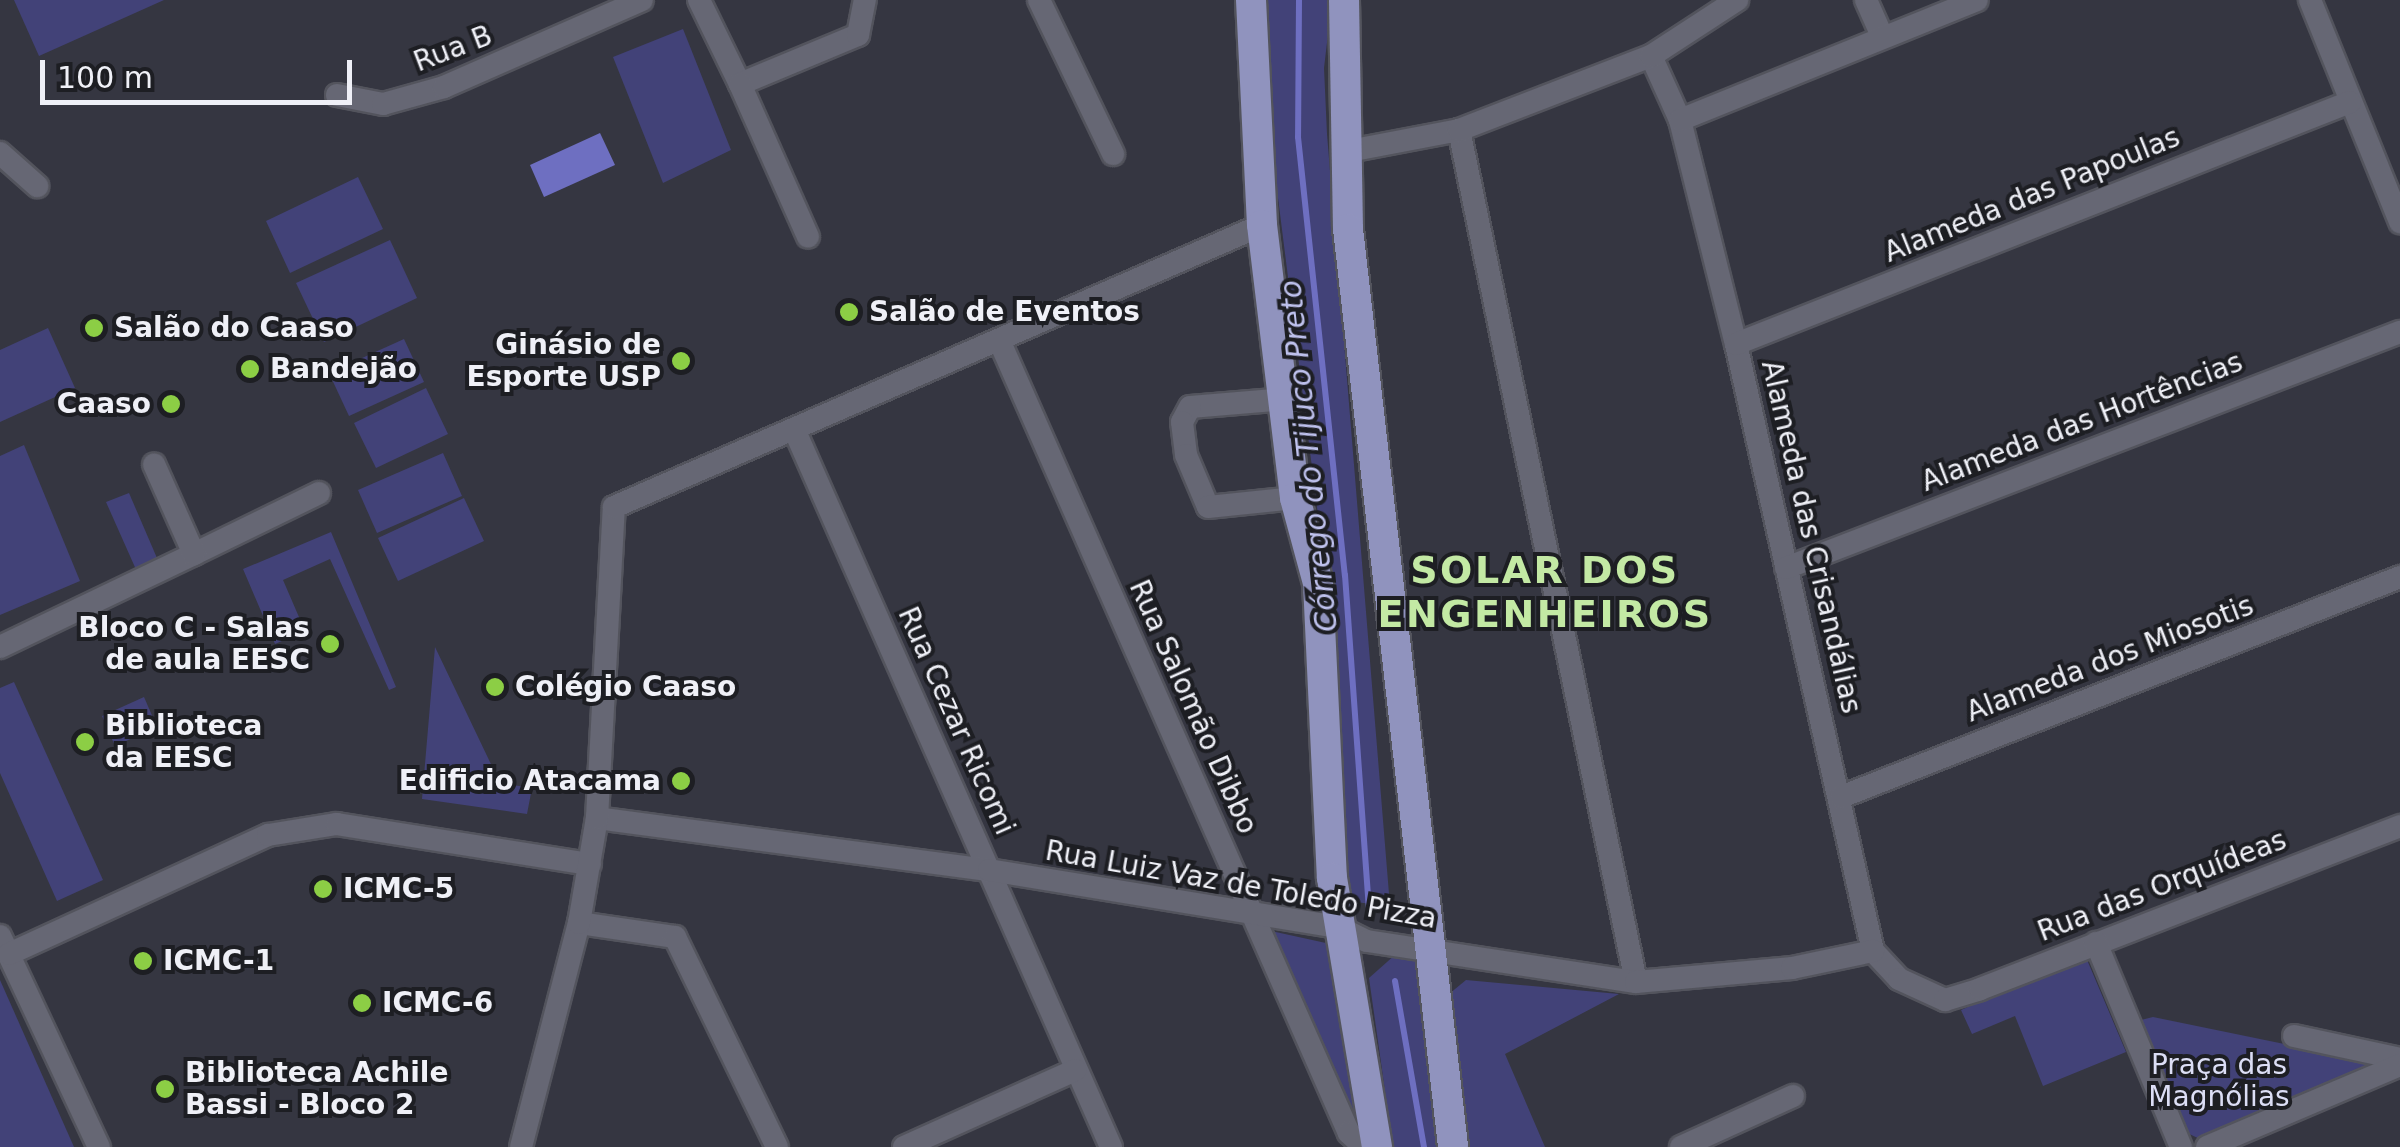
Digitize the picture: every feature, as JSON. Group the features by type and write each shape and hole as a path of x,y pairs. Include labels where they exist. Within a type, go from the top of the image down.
{"main road":[{"path":"1251,0 1262,225 1296,498 1318,583 1338,927 1377,1147"},
{"path":"1344,0 1344,152 1372,473 1453,1147"}],"street":[{"name":"Rua B","path":"336,95 383,104 444,87 642,0"},
{"path":"699,0 808,237"},
{"path":"740,84 858,36 865,26 866,0"},
{"path":"1039,0 1113,154"},
{"path":"1344,152 1459,130 1651,56 1737,0"},
{"path":"1866,0 1882,36"},
{"path":"1680,120 1977,0"},
{"path":"2310,0 2400,222"},
{"name":"Alameda das Crisandálias","path":"1651,56 1680,120 1736,344 1873,951"},
{"name":"Alameda das Papoulas","path":"1736,344 2350,102"},
{"path":"1459,130 1636,982"},
{"path":"0,153 37,186"},
{"path":"521,1147 578,922 598,818 614,507 1262,225"},
{"name":"Alameda das Hortências","path":"1786,568 2400,332"},
{"name":"Rua Salomão Dibbo","path":"999,340 1349,1133 1364,1147"},
{"path":"1286,399 1190,407 1182,422 1186,455 1208,507 1296,498"},
{"name":"Rua Cezar Ricomi","path":"794,428 1111,1147"},
{"path":"154,464 194,554"},
{"path":"0,647 319,493"},
{"name":"Alameda dos Miosotis","path":"1841,797 2400,577"},
{"name":"Rua Luiz Vaz de Toledo Pizza","path":"598,818 989,870 1252,917 1338,927 1367,941 1636,982 1792,968 1873,951"},
{"path":"98,1147 4,945 268,835 337,824 590,864"},
{"name":"Rua das Orquídeas","path":"1873,951 1899,980 1945,1000 2400,826"},
{"path":"578,922 675,937 777,1147"},
{"path":"2096,943 2181,1147"},
{"path":"2294,1036 2400,1062"},
{"path":"2206,1147 2400,1062"},
{"path":"904,1147 1076,1070"},
{"path":"1681,1147 1794,1096"}],"green space":[{"path":"14,0 164,0 39,56"},
{"path":"1268,0 1332,0 1324,68 1327,134 1390,906 1346,901 1319,523 1261,63"},
{"path":"683,29 731,150 663,183 613,57"},
{"path":"358,177 383,229 290,273 266,221"},
{"path":"390,240 417,298 324,342 296,283"},
{"path":"48,328 75,388 0,422 0,350"},
{"path":"404,339 424,382 349,416 329,373"},
{"path":"426,388 448,434 376,468 354,423"},
{"path":"24,445 80,581 0,615 0,456"},
{"path":"443,453 462,496 377,533 358,490"},
{"path":"129,493 160,565 142,583 106,502"},
{"path":"464,498 484,541 398,581 378,538"},
{"path":"331,532 396,687 389,690 330,559 283,580 305,631 275,644 243,569"},
{"path":"435,647 500,783 532,788 527,814 422,799"},
{"path":"14,682 103,880 57,901 0,773 0,688"},
{"path":"144,697 157,727 115,746 102,716"},
{"path":"1258,928 1335,945 1358,1120 1345,1114"},
{"path":"1396,954 1417,956 1442,1147 1393,1147 1369,978"},
{"path":"2085,955 2126,1052 2043,1086 2015,1016 1972,1034 1961,1010"},
{"path":"0,980 74,1147 0,1147"},
{"path":"1466,980 1619,994 1505,1054 1545,1147 1468,1147 1449,994"},
{"name":"Praça das Magnólias","path":"2153,1017 2374,1065 2204,1141 2183,1131 2140,1028 2141,1020"}],"shaded area":[{"path":"600,133 615,165 544,197 530,165"}],"waterway":[{"name":"Córrego do Tijuco Preto","path":"1299,0 1298,137 1345,575 1369,907"},
{"name":"Córrego do Tijuco Preto","path":"1395,981 1424,1147"}],"place":[{"name":"Salão de Eventos","path":"849,312"},
{"name":"Salão do Caaso","path":"94,328"},
{"name":"Ginásio de Esporte USP","path":"681,361"},
{"name":"Bandejão","path":"250,369"},
{"name":"Caaso","path":"171,404"},
{"name":"Bloco C - Salas de aula EESC","path":"330,644"},
{"name":"Colégio Caaso","path":"495,687"},
{"name":"Biblioteca da EESC","path":"85,742"},
{"name":"Edificio Atacama","path":"681,781"},
{"name":"ICMC-5","path":"323,889"},
{"name":"ICMC-1","path":"143,961"},
{"name":"ICMC-6","path":"362,1003"},
{"name":"Biblioteca Achile Bassi - Bloco 2","path":"165,1089"}],"district":[{"name":"SOLAR DOS ENGENHEIROS","path":"1545,593"}]}
